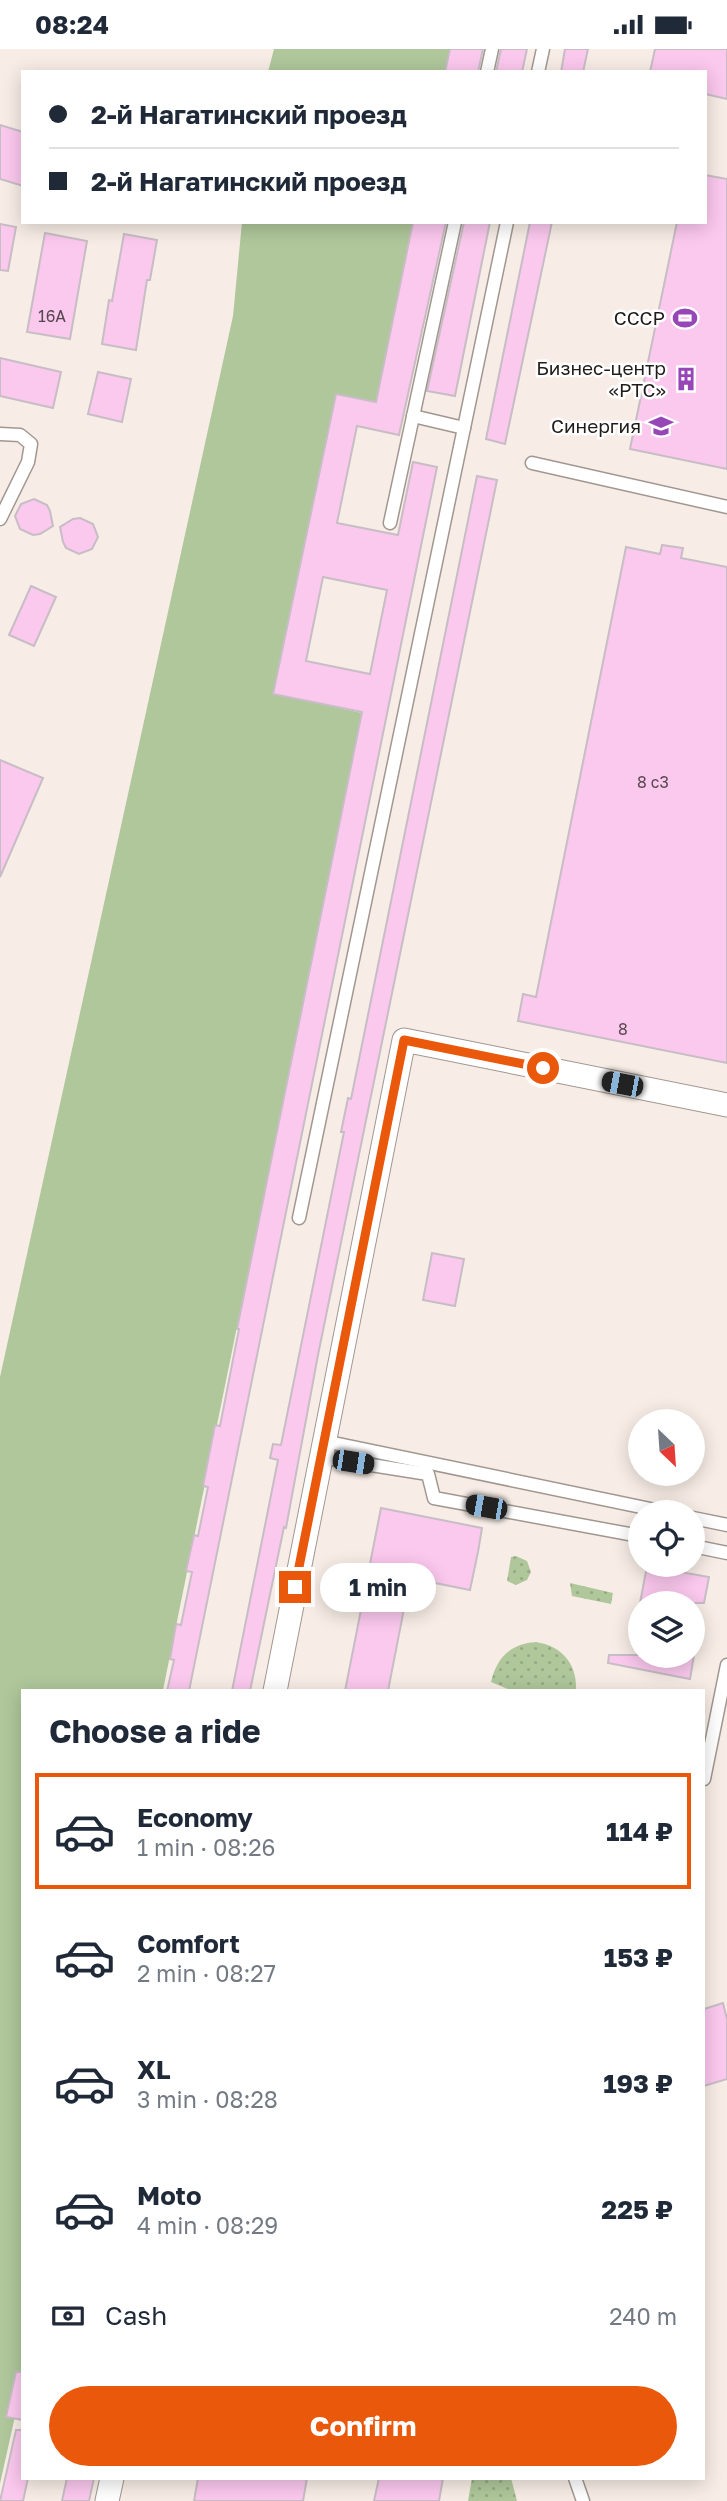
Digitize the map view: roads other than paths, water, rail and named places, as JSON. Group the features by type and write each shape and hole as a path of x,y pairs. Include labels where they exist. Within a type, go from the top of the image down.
{"street":[{"path":"275,1689 404,1040 727,1105"},
{"path":"107,2501 112,2480"}],"lane":[{"path":"487,70 492,49"},
{"path":"538,70 543,49"},
{"path":"390,523 455,224"},
{"path":"299,1218 507,224"},
{"path":"413,416 464,428"},
{"path":"0,434 20,435 31,445 28,462 0,519"},
{"path":"531,463 727,507"},
{"path":"323,1449 628,1505"},
{"path":"323,1449 428,1474 434,1498 628,1534"},
{"path":"705,1520 727,1525"},
{"path":"705,1548 727,1553"},
{"path":"705,1775 725,1688 727,1665"},
{"path":"576,2480 583,2501"}],"place":[{"name":"СССР","path":"685,318"},
{"name":"Бизнес-центр «РТС»","path":"686,379"},
{"name":"Синергия","path":"661,426"}]}
